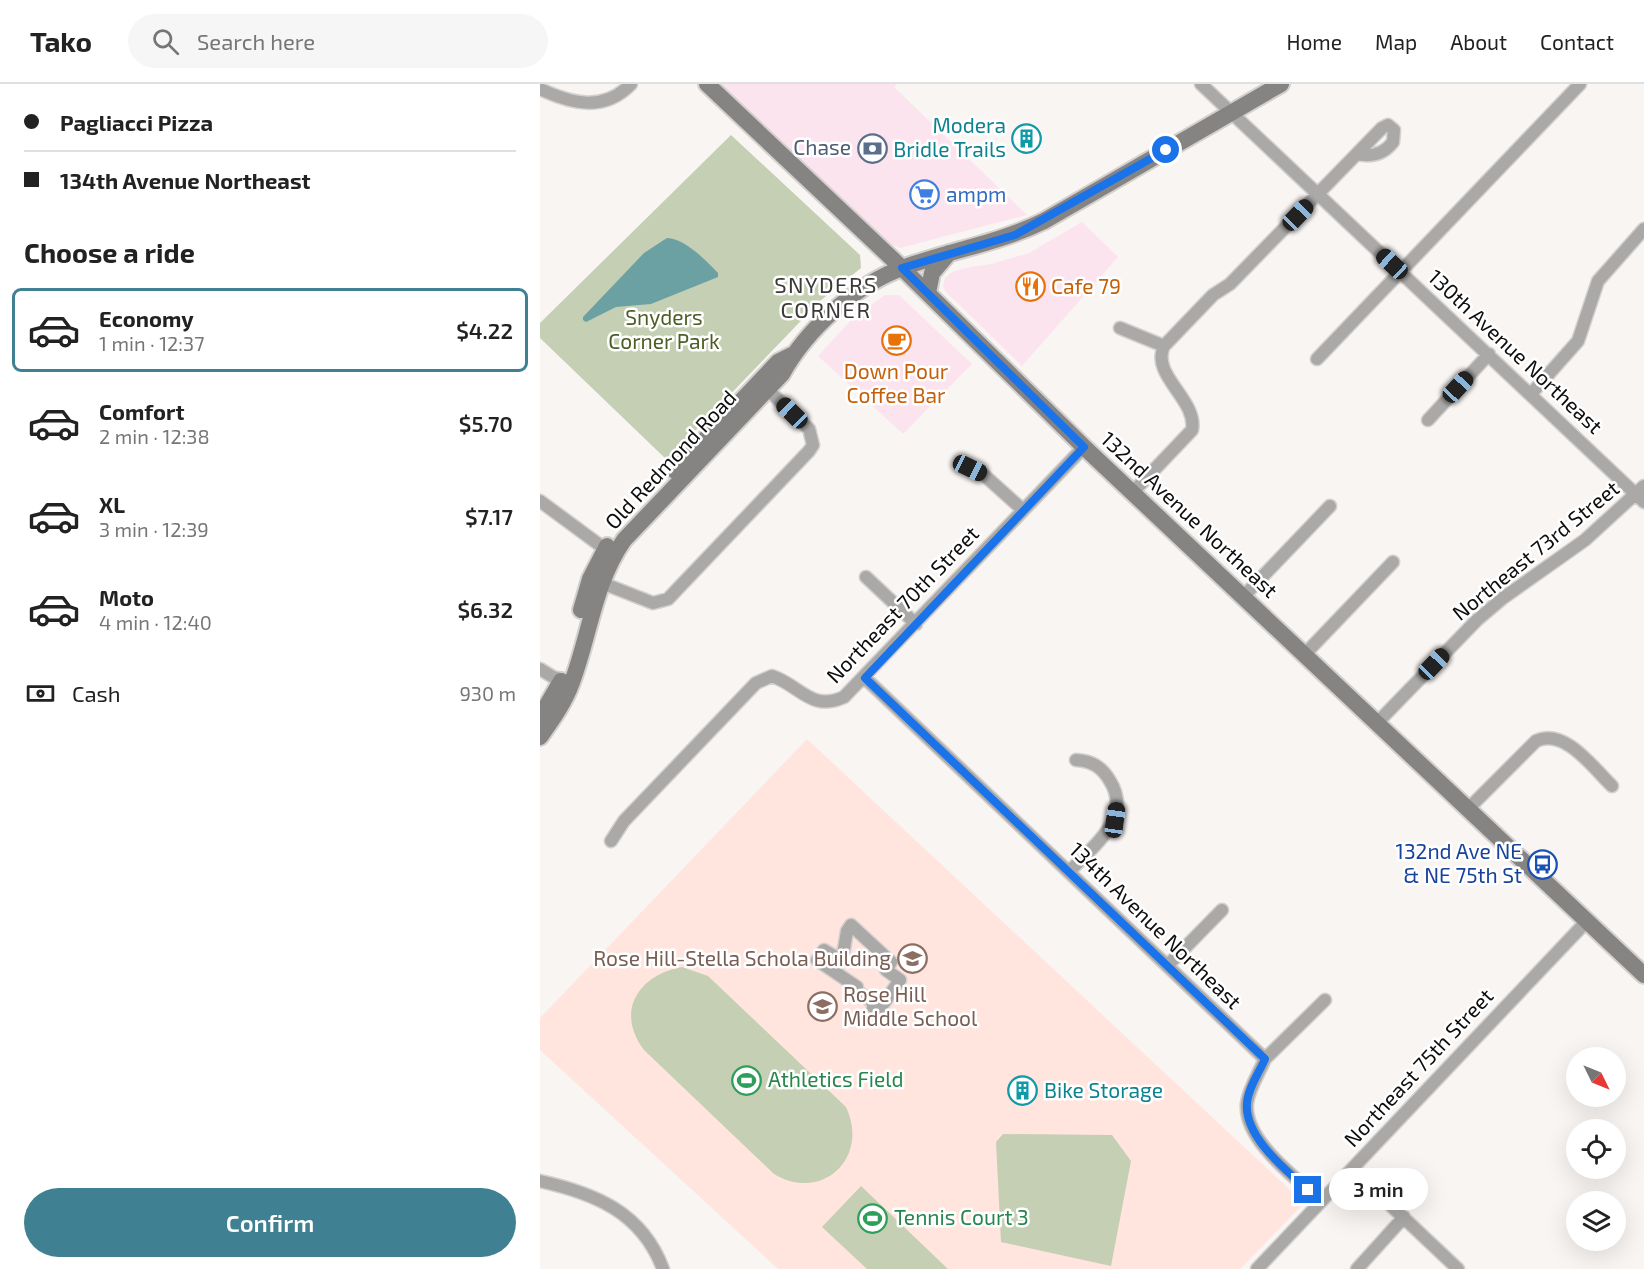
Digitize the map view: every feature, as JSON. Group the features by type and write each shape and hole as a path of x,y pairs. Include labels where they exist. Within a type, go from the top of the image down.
{"main road":[{"name":"132nd Avenue Northeast","path":"706,84 902,268 1084,447 1304,656 1644,975"},
{"name":"Old Redmond Road","path":"596,581 624,540 763,386 778,362 793,354 835,310 868,286 902,268 1015,235 1044,221 1281,84"},
{"path":"928,293 932,273 949,253"},
{"name":"Old Redmond Road","path":"540,737 560,709 605,549 763,386"},
{"name":"Old Redmond Road","path":"540,717 567,681"}],"street":[{"path":"540,89 580,104 608,101 622,93 631,84"},
{"name":"130th Avenue Northeast","path":"1201,84 1400,272 1641,494"},
{"path":"1317,359 1580,84"},
{"path":"1132,492 1192,430 1194,421 1191,412 1162,365 1160,354 1164,346 1213,295 1230,284 1356,154"},
{"path":"1531,394 1578,341 1598,281 1644,229"},
{"path":"1120,328 1164,346"},
{"path":"1428,420 1489,354"},
{"path":"596,581 653,603 669,599 809,451 813,436 809,429 763,386"},
{"name":"Northeast 70th Street","path":"611,841 624,821 756,683 772,676 789,682 808,698 827,702 844,697 865,678 1084,447"},
{"path":"970,468 984,475 1023,510"},
{"name":"Northeast 73rd Street","path":"1377,723 1477,620 1503,598 1585,540 1641,494"},
{"path":"540,501 605,549"},
{"path":"1243,597 1330,506"},
{"path":"1304,656 1393,562"},
{"path":"866,577 916,624"},
{"path":"540,669 567,681"},
{"name":"134th Avenue Northeast","path":"865,678 1265,1059"},
{"path":"1468,809 1536,741 1542,738 1553,739 1573,748 1612,786"},
{"path":"1070,871 1115,820 1117,805 1114,788 1106,775 1091,761 1076,760"},
{"path":"1167,966 1222,910"},
{"name":"Northeast 75th Street","path":"1257,1269 1586,921"},
{"path":"851,925 891,962 886,970 900,980 879,1010 873,1007 875,1003 855,990 857,987 817,960 824,950 842,962 847,931 851,925"},
{"path":"1321,1201 1274,1159 1257,1135 1247,1105 1265,1059 1325,1000"},
{"path":"1352,1169 1458,1269"},
{"path":"540,1180 579,1189 605,1201 624,1215 651,1245 663,1269"},
{"path":"1357,1269 1404,1217"}],"shaded area":[{"path":"719,84 897,84 894,87 1027,215 900,248 885,242"},
{"path":"1082,222 1118,257 1022,366 945,291 943,286 945,278 952,272 965,268 991,264 1029,253"},
{"path":"885,295 899,295 972,364 903,434 818,356 854,317"},
{"name":"Rose Hill Middle School","path":"807,739 1304,1203 1240,1269 778,1269 540,1050 540,1018"}],"green space":[{"name":"Snyders Corner Park","path":"731,135 860,255 861,268 820,301 667,460 540,338 540,323"},
{"name":"Athletics Field","path":"682,967 708,976 846,1107 852,1126 852,1143 846,1158 837,1170 824,1179 809,1183 792,1182 774,1174 644,1050 636,1036 632,1022 632,1009 636,997 653,978"},
{"path":"1003,1134 1112,1135 1131,1161 1111,1266 1001,1242 996,1142"},
{"path":"861,1186 948,1269 867,1269 822,1227"}],"water":[{"path":"667,238 681,242 695,251 718,273 718,277 651,304 616,307 586,322 583,320 583,317 644,253"}],"place":[{"name":"Modera Bridle Trails","path":"1027,138"},
{"name":"Chase","path":"872,148"},
{"name":"ampm","path":"925,195"},
{"name":"Cafe 79","path":"1030,287"},
{"name":"Down Pour Coffee Bar","path":"896,341"},
{"name":"132nd Ave NE & NE 75th St","path":"1543,864"},
{"name":"Rose Hill-Stella Schola Building","path":"912,959"},
{"name":"Rose Hill Middle School","path":"822,1007"},
{"name":"Athletics Field","path":"747,1080"},
{"name":"Bike Storage","path":"1023,1091"},
{"name":"Tennis Court 3","path":"873,1218"}],"district":[{"name":"SNYDERS CORNER","path":"826,298"}],"route":[{"path":"1166,150 1044,221 1015,235 902,268 1084,447 966,568 865,678 1265,1059 1251,1088 1247,1105 1251,1121 1257,1135 1274,1159 1308,1190"}]}
